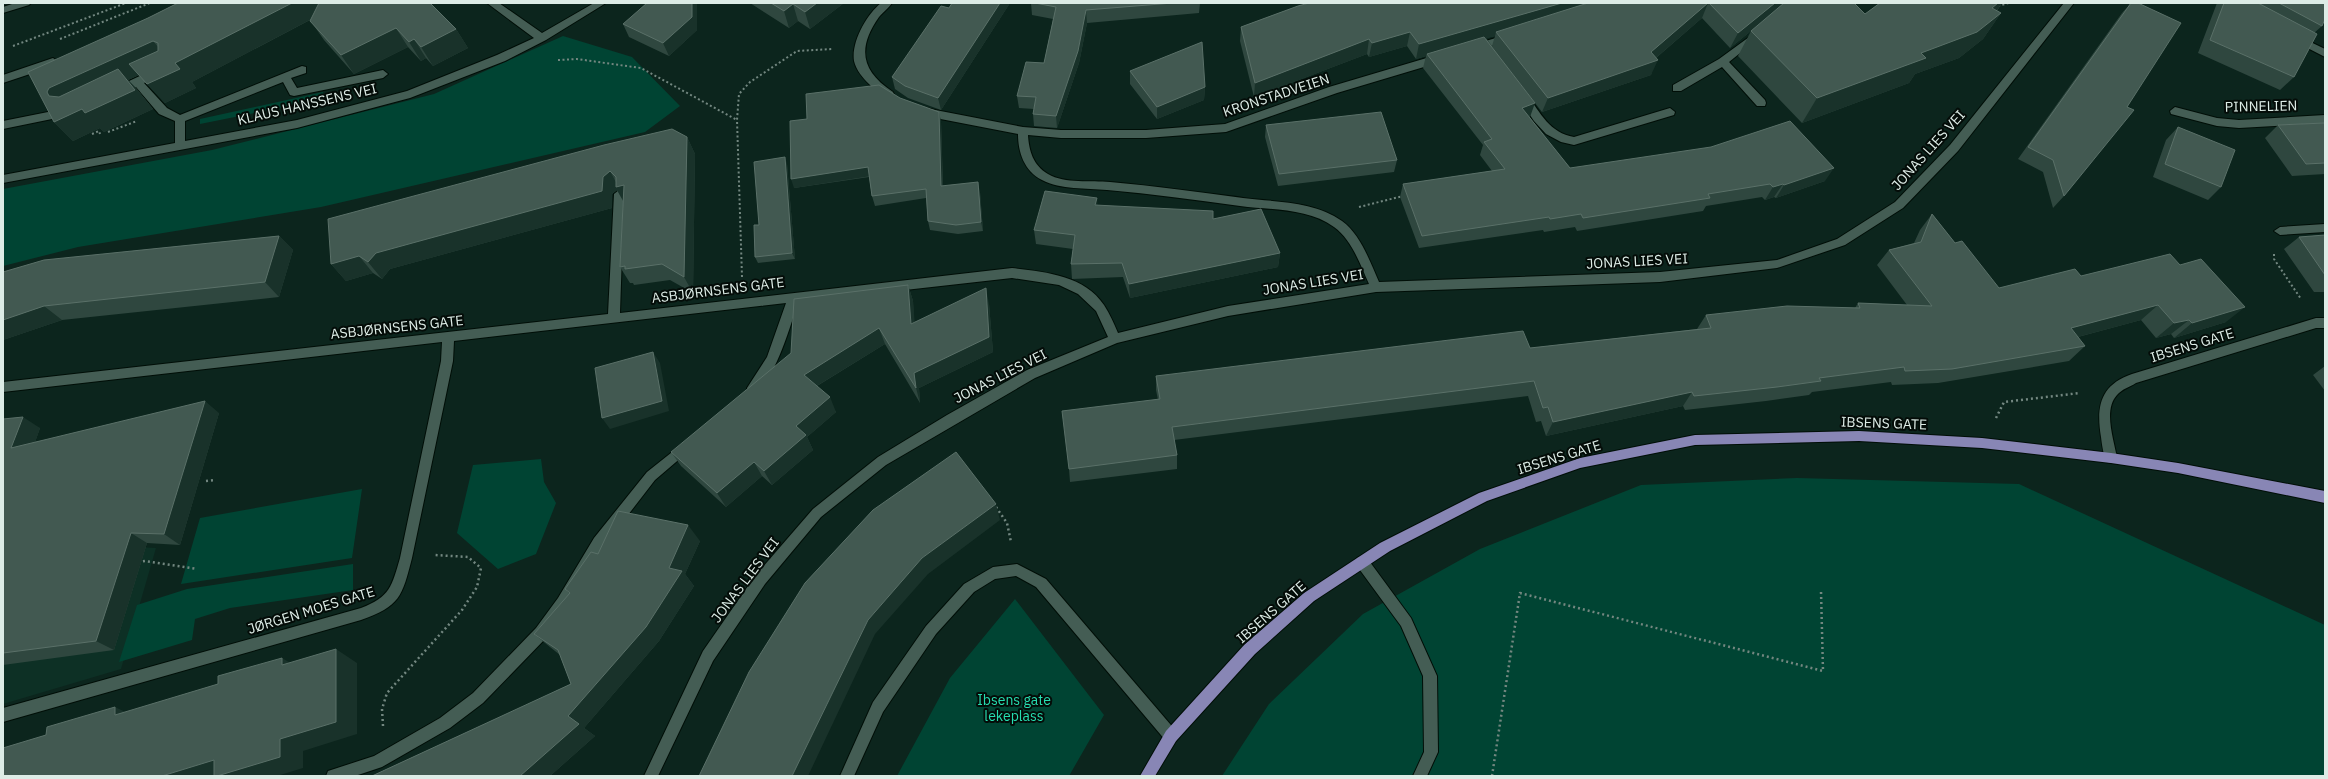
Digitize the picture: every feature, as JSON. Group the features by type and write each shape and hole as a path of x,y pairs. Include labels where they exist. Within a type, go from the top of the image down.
{"main road":[{"name":"IBSENS GATE","path":"1147,776 1171,736 1250,648 1309,597 1385,547 1483,497 1580,463 1695,440 1860,436 1982,443 2112,458 2178,468 2325,497"}],"street":[{"path":"3,10 26,3"},
{"path":"492,3 542,38"},
{"name":"KLAUS HANSSENS VEI","path":"3,179 297,124 410,94 502,58 542,38 600,3"},
{"path":"887,3 879,8 860,48 860,65 881,90 899,102"},
{"name":"JONAS LIES VEI","path":"651,776 708,656 760,580 817,513 882,461 951,418 1031,374 1115,339 1228,311 1376,287 1660,277 1777,264 1841,242 1899,205 1954,148 2069,3"},
{"path":"1677,88 1723,62 1766,26"},
{"path":"1462,52 1519,34"},
{"path":"2290,34 2325,53"},
{"path":"1483,45 1492,56"},
{"name":"KRONSTADVEIEN","path":"911,108 931,114 1023,131 1061,134 1146,134 1226,128 1333,90 1447,56"},
{"path":"3,79 61,60"},
{"path":"1723,62 1761,102"},
{"path":"109,95 170,66"},
{"path":"138,82 163,111 180,119 302,70"},
{"path":"285,77 294,92 383,74"},
{"path":"1515,86 1551,134 1563,140 1574,141 1670,112"},
{"name":"PINNELIEN","path":"2175,111 2217,122 2239,124 2325,119"},
{"path":"3,125 48,116"},
{"path":"180,119 180,147"},
{"path":"1023,131 1023,149 1028,163 1046,177 1066,182 1175,192 1297,209 1322,217 1339,225 1352,239 1376,287"},
{"path":"614,318 619,194"},
{"path":"2280,231 2325,228"},
{"name":"ASBJØRNSENS GATE","path":"3,387 1012,273 1058,278 1079,287 1100,308 1115,339"},
{"name":"ASBJØRNSENS GATE","path":"743,399 762,379 785,325 794,297"},
{"name":"IBSENS GATE","path":"2114,390 2132,379 2321,323"},
{"name":"JØRGEN MOES GATE","path":"3,715 361,614 380,607 392,598 398,588 406,558 447,361 448,337"},
{"path":"2112,458 2107,434 2106,402 2114,390"},
{"path":"333,776 377,762 445,723 478,698 508,669 541,633 599,542 651,476 697,437"},
{"path":"1362,562 1406,622 1430,676 1431,752 1420,776"},
{"path":"847,776 878,707 931,630 970,588 993,573 1017,570 1041,583 1171,736"}],"path":[{"path":"8,48 126,3"},
{"path":"57,40 150,3"},
{"path":"1991,8 2009,3"},
{"path":"743,303 737,120 739,94 750,82 796,51 860,48"},
{"path":"553,61 577,59 641,68 737,120"},
{"path":"1395,197 1410,194"},
{"path":"2280,231 2273,243 2274,259 2321,323"},
{"path":"1982,443 2004,402 2114,390"},
{"path":"206,481 215,480"},
{"path":"994,504 1007,523"},
{"path":"387,756 382,720 382,705 387,694 412,662 460,615 470,602 482,571 478,562 468,556 430,555"},
{"path":"137,562 145,561 197,569"},
{"path":"1492,776 1520,593 1823,671 1821,591"}],"shaded area":[{"path":"3,540 156,548 121,669 3,704"}],"green space":[{"path":"563,36 632,57 680,106 645,132 321,207 78,247 3,266 3,189 212,150 434,94"},
{"path":"323,92 324,99 200,124 200,119"},
{"path":"541,459 544,482 556,503 536,554 498,569 457,533 473,465"},
{"path":"1797,478 2019,484 2325,625 2325,776 1222,776 1269,704 1363,614 1480,549 1641,485"},
{"path":"362,489 352,558 181,584 200,518"},
{"path":"353,564 353,590 230,608 195,619 192,640 119,662 137,605 187,589"},
{"name":"Ibsens gate lekeplass","path":"1015,599 1104,715 1069,776 897,776 950,678"}],"building":[{"path":"178,3 292,3 175,63 180,69 147,84 129,64 158,51 158,43 153,41 49,88 47,92 49,96 59,97 118,69 135,90 85,113 82,109 54,122 28,72"},
{"path":"319,3 430,3 456,29 421,47 414,39 409,42 396,28 341,55 310,21"},
{"path":"647,3 692,3 692,17 663,43 623,24"},
{"path":"771,3 817,3 805,12 793,4 784,11"},
{"path":"952,3 1000,3 938,98 905,86 892,77 941,6 949,8"},
{"path":"1035,3 1173,3 1086,10 1078,51 1056,116 1033,114 1036,97 1017,96 1026,62 1044,63 1056,7"},
{"path":"1309,3 1562,3 1419,44 1410,32 1372,43 1369,39 1255,83 1241,27"},
{"path":"1588,3 1708,3 1651,52 1658,60 1548,98 1496,32"},
{"path":"1709,3 1775,3 1738,33"},
{"path":"1784,3 1854,3 1865,14 1880,3 1998,3 1992,8 2001,13 1977,32 1921,53 1926,58 1817,98 1751,31"},
{"path":"2131,3 2138,3 2181,23 2127,107 2134,110 2064,196 2053,160 2028,147"},
{"path":"2224,3 2258,3 2317,34 2294,77 2210,40"},
{"path":"2279,3 2325,3 2325,19 2322,26"},
{"path":"1484,37 1535,103 1522,108 1570,168 1711,147 1790,121 1834,168 1784,185 1773,187 1770,184 1708,194 1710,198 1583,218 1581,214 1550,219 1549,217 1422,236 1403,184 1505,169 1484,142 1492,139 1427,54"},
{"path":"1202,42 1205,87 1157,107 1130,71"},
{"path":"879,85 900,98 939,112 941,186 978,182 981,222 956,225 928,221 926,189 872,196 868,167 791,179 790,121 807,119 806,94"},
{"path":"1381,112 1397,160 1279,174 1266,125"},
{"path":"2325,123 2325,163 2306,164 2278,125"},
{"path":"2178,127 2235,150 2221,187 2165,164"},
{"path":"672,129 687,137 684,277 662,264 625,269 625,266 620,267 624,185 616,187 616,177 610,171 603,177 602,191 376,253 368,262 359,256 331,264 328,219 604,145"},
{"path":"785,157 792,253 755,257 754,225 759,225 754,162"},
{"path":"1045,191 1097,198 1095,205 1213,211 1213,219 1261,209 1280,253 1129,284 1122,263 1071,264 1075,235 1034,230"},
{"path":"1932,214 1955,243 1962,241 1999,288 2075,269 2081,276 2170,254 2180,265 2201,259 2245,307 2192,323 2189,320 2174,323 2158,305 2071,328 2085,346 1952,369 1905,371 1904,367 1819,378 1821,381 1777,387 1694,396 1692,392 1553,422 1548,407 1543,408 1534,381 1172,427 1177,455 1069,469 1062,411 1160,399 1156,376 1523,331 1530,348 1711,328 1706,315 1787,306 1860,308 1858,303 1932,306 1889,250 1921,242"},
{"path":"2325,235 2325,275 2299,237"},
{"path":"279,236 265,282 44,306 3,320 3,272 44,260"},
{"path":"908,285 911,324 986,288 989,337 914,373 916,388 879,328 804,375 830,397 796,426 806,435 764,471 754,462 717,493 671,452 791,353 794,299"},
{"path":"653,352 662,401 602,418 595,368"},
{"path":"205,401 164,534 131,533 96,641 3,653 3,419 23,417 11,448"},
{"path":"956,452 996,504 922,558 868,620 792,776 699,776 749,672 805,583 873,510"},
{"path":"618,511 688,525 669,568 682,571 646,627 568,716 579,724 520,776 372,776 571,684 558,650 534,634 570,593 565,589 591,552 598,554"},
{"path":"336,649 336,722 280,739 280,757 217,776 214,776 214,760 162,776 3,776 3,748 46,735 47,727 115,707 115,715 218,684 218,676 282,658 282,665"}]}
